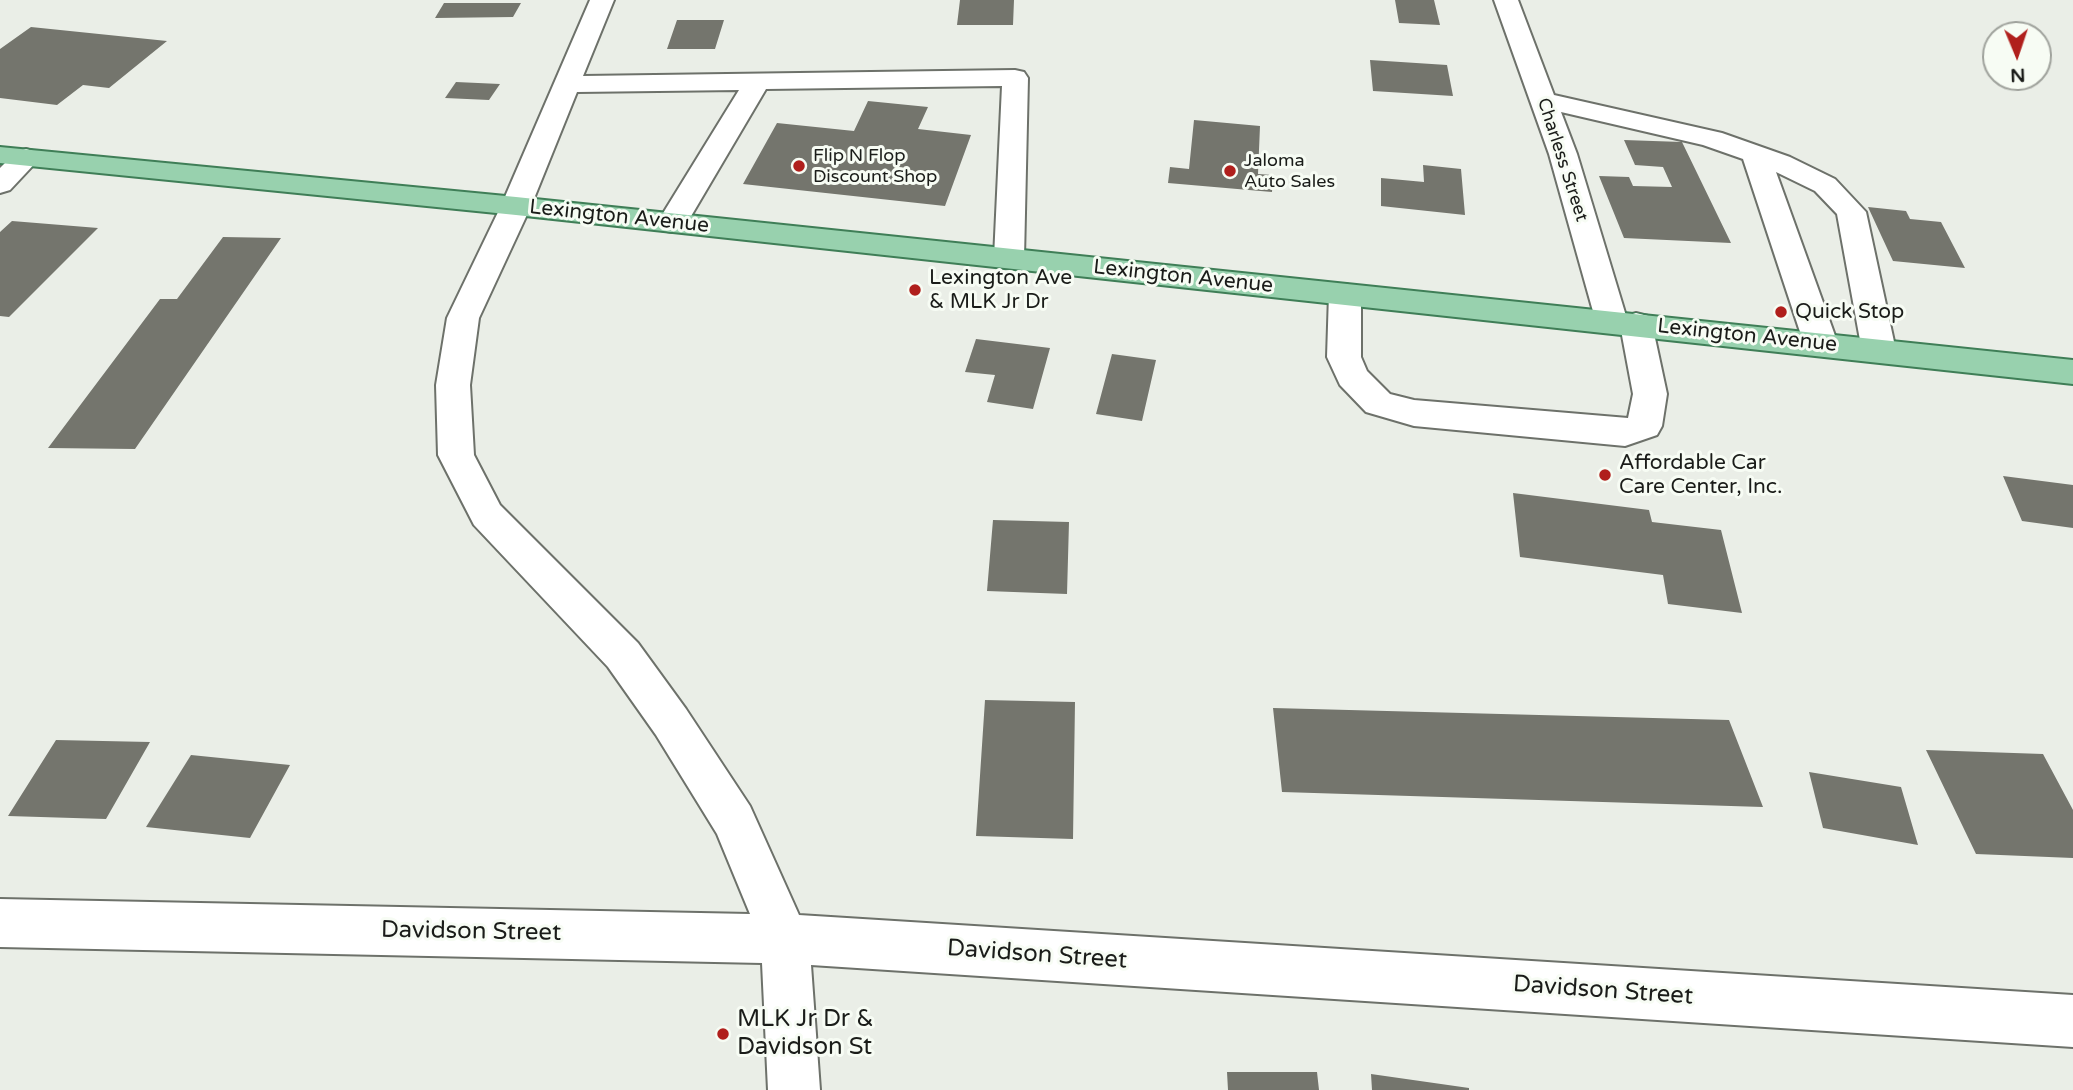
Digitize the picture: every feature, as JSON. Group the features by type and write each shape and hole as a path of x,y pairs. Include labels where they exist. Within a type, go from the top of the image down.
{"main road":[{"name":"Lexington Avenue","path":"13,156 516,206 2073,372"}],"street":[{"path":"602,0 516,206 463,318 453,385 456,455 487,515 623,655 671,722 734,821 785,939 794,1090"},
{"name":"Charless Street","path":"1345,294 1344,357 1352,376 1378,403 1414,413 1625,433 1644,426 1650,394 1506,0"},
{"path":"567,84 1015,78 1009,258"},
{"path":"672,223 757,82"},
{"path":"1543,100 1713,139 1780,163 1825,185 1851,212 1879,351"},
{"path":"1755,154 1821,344"},
{"path":"0,184 13,156"},
{"name":"Davidson Street","path":"0,923 785,939 2073,1022"}],"building":[{"path":"960,0 1014,0 1013,25 957,25"},
{"path":"1395,0 1434,0 1440,25 1399,23"},
{"path":"444,3 521,3 513,17 435,18"},
{"path":"677,20 724,20 715,49 667,49"},
{"path":"31,27 167,41 109,88 83,85 57,105 0,98 0,49"},
{"path":"1370,60 1447,65 1453,96 1373,91"},
{"path":"456,82 500,84 489,100 445,98"},
{"path":"868,101 928,107 918,129 971,135 945,206 743,184 777,123 854,131"},
{"path":"1194,120 1260,126 1258,174 1273,175 1272,192 1168,183 1170,167 1189,169"},
{"path":"1624,140 1682,142 1731,243 1624,238 1599,176 1629,177 1633,186 1672,187 1663,167 1635,165"},
{"path":"1423,165 1461,169 1465,215 1381,206 1381,178 1424,182"},
{"path":"1868,207 1906,211 1910,219 1941,222 1965,268 1893,261"},
{"path":"12,221 98,228 9,317 0,316 0,232"},
{"path":"223,237 281,238 135,449 48,448 160,299 177,299"},
{"path":"976,339 1050,348 1033,409 987,402 995,375 965,372"},
{"path":"1112,354 1156,360 1142,421 1096,414"},
{"path":"2003,476 2073,485 2073,528 2022,521"},
{"path":"1513,493 1649,510 1652,522 1721,530 1742,613 1668,604 1663,575 1520,557"},
{"path":"993,520 1069,522 1067,594 987,591"},
{"path":"985,700 1075,702 1073,839 976,836"},
{"path":"1273,708 1729,720 1763,807 1282,792"},
{"path":"56,740 150,742 106,819 8,816"},
{"path":"1926,750 2043,754 2073,810 2073,858 1976,854"},
{"path":"191,755 290,765 250,838 146,827"},
{"path":"1809,772 1901,787 1918,845 1823,828"},
{"path":"1227,1072 1317,1072 1319,1090 1228,1090"},
{"path":"1371,1074 1469,1088 1469,1090 1372,1090"}],"place":[{"name":"Flip N Flop Discount Shop","path":"799,166"},
{"name":"Jaloma Auto Sales","path":"1230,171"},
{"name":"Lexington Ave & MLK Jr Dr","path":"915,290"},
{"name":"Quick Stop","path":"1781,312"},
{"name":"Affordable Car Care Center, Inc.","path":"1605,475"},
{"name":"MLK Jr Dr & Davidson St","path":"723,1034"}]}
